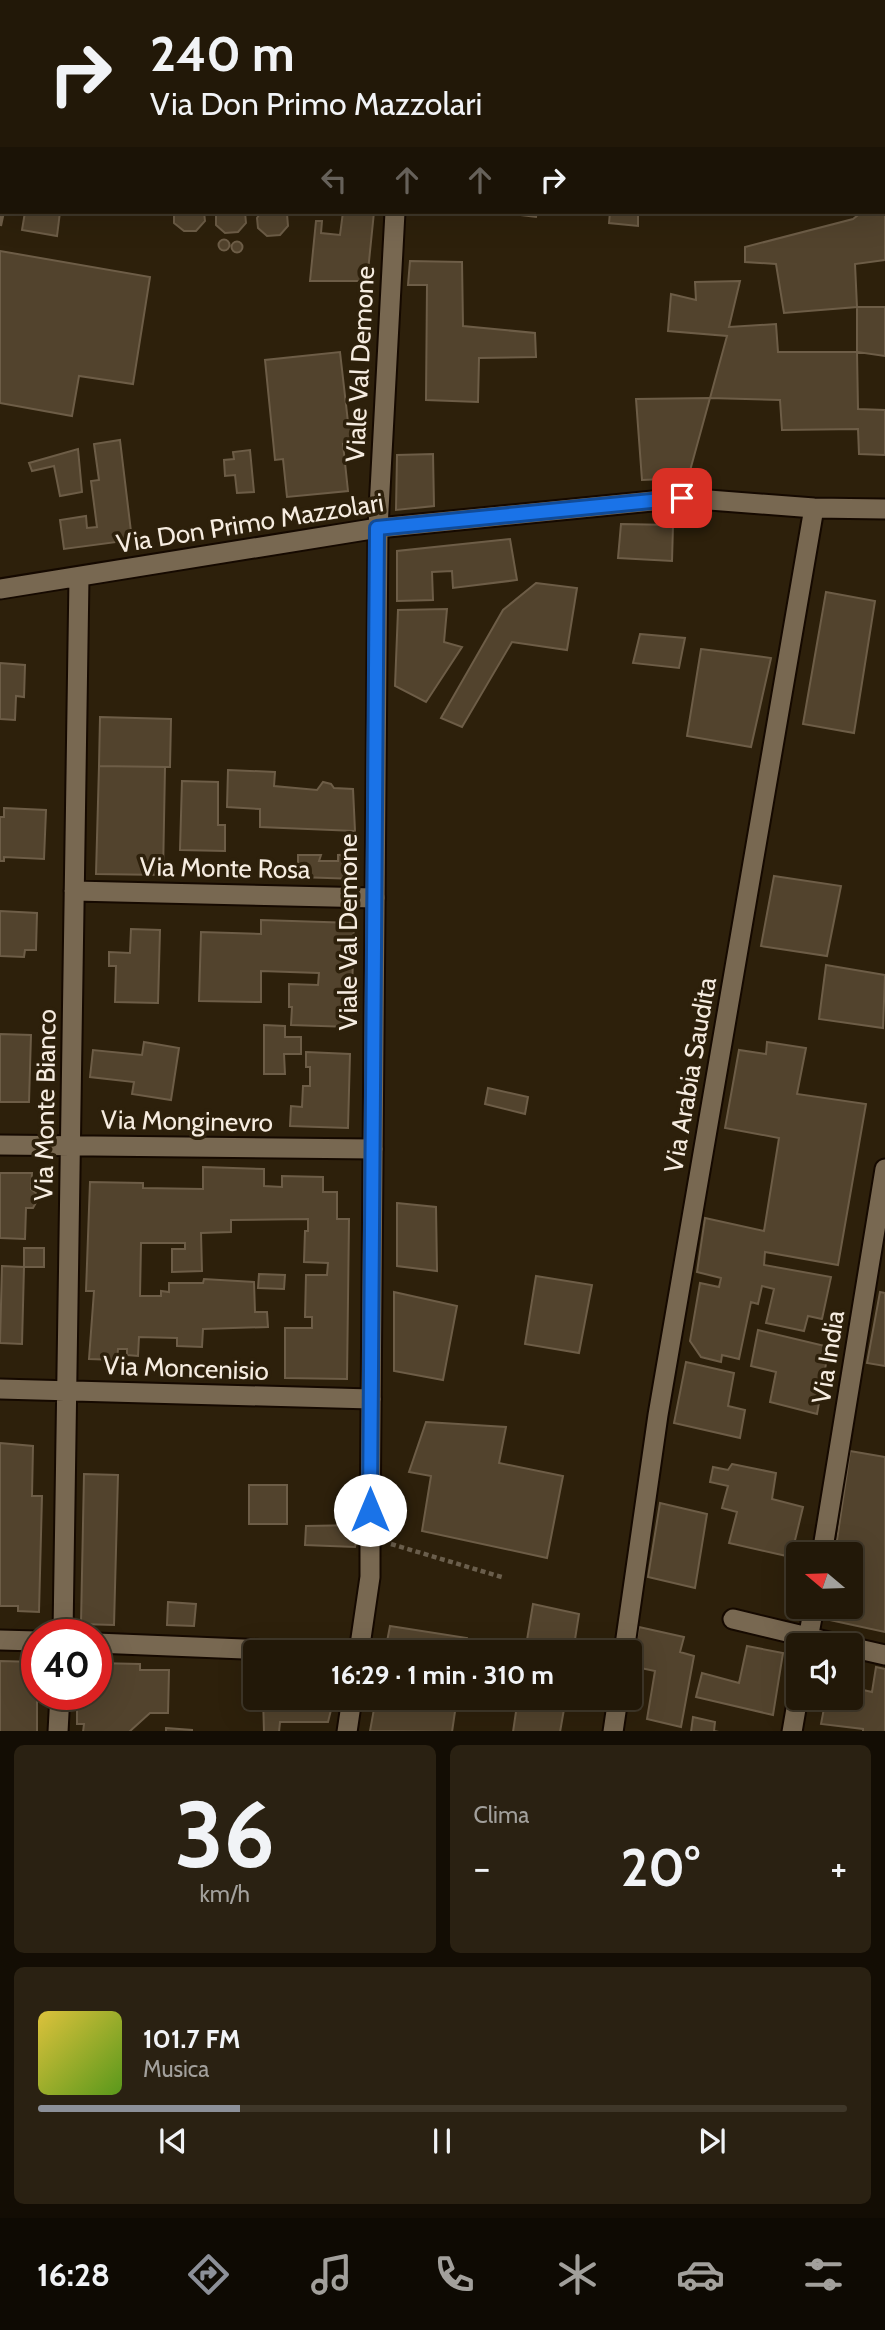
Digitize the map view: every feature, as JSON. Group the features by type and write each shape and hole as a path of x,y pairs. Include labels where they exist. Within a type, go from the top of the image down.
{"street":[{"name":"Viale Val Demone","path":"361,1640 370,1577 377,528 395,214"},
{"name":"Via Don Primo Mazzolari","path":"0,589 377,528 682,498 814,508 885,509"},
{"name":"Via Arabia Saudita","path":"626,1640 660,1402 814,508"},
{"name":"Via Monte Bianco","path":"63,1619 79,576"},
{"name":"Via Monte Rosa","path":"74,891 375,898"},
{"name":"Via Monginevro","path":"0,1145 373,1149"},
{"name":"Via India","path":"824,1542 885,1169"},
{"name":"Via Moncenisio","path":"0,1389 371,1399"},
{"path":"733,1619 786,1635"},
{"path":"0,1640 21,1641"},
{"path":"112,1644 243,1649"},
{"path":"863,1650 885,1655"},
{"path":"58,1731 59,1710"},
{"path":"347,1731 350,1710"},
{"path":"613,1731 616,1710"},
{"path":"792,1731 796,1710"}],"path":[{"path":"370,1538 505,1578"}],"building":[{"path":"25,214 60,214 57,236 22,230"},
{"path":"174,214 204,214 205,221 196,231 184,231 174,223"},
{"path":"216,214 245,214 246,223 238,232 225,233 216,225"},
{"path":"260,214 287,214 288,226 280,235 267,236 258,228 257,218"},
{"path":"343,214 374,214 367,281 310,281 316,221 322,221 321,233 340,235"},
{"path":"513,214 537,214 536,217"},
{"path":"610,214 638,214 638,226 609,223"},
{"path":"859,214 885,214 885,260 855,264 857,307 784,313 776,264 745,262 745,247 853,219"},
{"path":"224,240 228,241 228,249 224,250 220,249 219,245 220,241"},
{"path":"237,242 241,243 241,251 237,252 233,251 232,247 233,243"},
{"path":"0,251 150,277 133,384 79,376 72,416 0,403"},
{"path":"410,261 462,262 463,326 535,333 536,357 479,358 478,402 426,400 427,285 408,285"},
{"path":"740,281 729,327 776,324 778,352 857,352 858,409 885,410 885,455 859,454 858,429 782,430 780,400 710,398 727,336 668,331 671,294 696,300 695,282"},
{"path":"857,307 885,307 885,356 857,352"},
{"path":"340,352 348,422 358,420 357,443 343,444 348,491 287,497 283,459 275,460 265,360"},
{"path":"710,398 688,478 642,480 636,399"},
{"path":"120,440 132,540 64,549 60,520 86,516 87,528 97,527 91,481 99,480 94,444"},
{"path":"78,449 82,492 60,496 54,466 32,471 29,463"},
{"path":"250,450 254,492 237,493 235,475 225,476 224,460 234,459 233,452"},
{"path":"433,454 434,506 396,510 397,455"},
{"path":"621,524 673,525 672,561 618,558"},
{"path":"510,539 517,580 453,588 452,571 432,572 433,600 397,601 397,551"},
{"path":"536,583 577,588 567,650 512,642 462,727 441,718 503,610"},
{"path":"826,592 875,601 854,733 803,724"},
{"path":"447,609 444,642 462,647 426,702 395,686 398,610"},
{"path":"640,634 685,638 679,668 633,663"},
{"path":"701,649 771,658 751,747 687,736"},
{"path":"0,663 25,665 24,697 16,696 15,720 0,719"},
{"path":"100,717 171,719 170,767 99,766"},
{"path":"99,766 165,767 163,875 96,874"},
{"path":"228,770 275,772 274,786 317,790 323,782 334,788 353,789 355,831 260,827 260,809 227,807"},
{"path":"182,781 218,782 218,825 225,825 225,851 180,850"},
{"path":"4,808 46,810 44,859 4,857 4,861 0,861 0,817 4,817"},
{"path":"357,854 357,879 298,877 298,855 321,855 319,861 338,861 338,855"},
{"path":"774,876 841,886 827,956 761,946"},
{"path":"0,911 37,913 36,950 25,950 24,957 0,956"},
{"path":"261,920 354,923 351,1027 291,1025 289,984 318,985 319,973 261,971 261,1002 199,1001 201,932 261,934"},
{"path":"131,929 160,930 158,1003 115,1002 116,966 109,966 109,952 130,953"},
{"path":"826,965 885,975 883,1028 819,1019"},
{"path":"264,1025 285,1026 285,1037 301,1037 301,1054 284,1054 285,1074 264,1074"},
{"path":"0,1034 31,1035 29,1102 0,1102"},
{"path":"144,1042 179,1048 171,1100 132,1094 134,1082 90,1077 93,1050 142,1055"},
{"path":"767,1042 806,1048 797,1094 866,1104 838,1265 765,1252 764,1265 831,1277 822,1319 808,1316 804,1331 766,1323 774,1289 762,1286 758,1304 751,1302 739,1359 722,1355 721,1362 701,1357 690,1341 700,1283 719,1287 721,1278 697,1272 705,1218 764,1231 779,1138 725,1128 739,1050 766,1054"},
{"path":"306,1052 350,1054 348,1128 290,1126 291,1106 302,1107 303,1086 310,1086 310,1067 306,1067"},
{"path":"488,1088 528,1097 525,1114 485,1104"},
{"path":"203,1167 264,1169 264,1186 282,1187 282,1176 323,1177 323,1192 337,1192 337,1219 349,1219 347,1379 285,1378 285,1328 312,1328 312,1317 305,1317 306,1275 327,1275 328,1263 304,1262 308,1219 231,1220 231,1232 201,1233 202,1271 172,1272 172,1249 185,1249 185,1243 141,1243 140,1296 161,1296 161,1291 169,1292 169,1283 203,1283 204,1279 254,1282 255,1312 267,1312 268,1327 203,1329 202,1347 177,1346 177,1338 139,1337 138,1356 127,1355 127,1349 118,1349 117,1360 89,1359 94,1291 86,1291 90,1182 143,1183 143,1188 203,1189"},
{"path":"0,1173 32,1173 31,1189 38,1199 33,1208 26,1208 25,1239 0,1238"},
{"path":"397,1203 436,1207 437,1271 397,1266"},
{"path":"24,1248 44,1248 44,1267 24,1267"},
{"path":"2,1266 24,1267 22,1344 0,1343"},
{"path":"259,1274 285,1275 284,1289 258,1288"},
{"path":"536,1276 592,1285 579,1353 525,1344"},
{"path":"394,1292 457,1306 443,1380 394,1371"},
{"path":"880,1292 885,1293 885,1366 867,1363"},
{"path":"758,1330 829,1347 817,1414 770,1402 776,1372 751,1366"},
{"path":"686,1362 734,1373 728,1406 745,1410 740,1438 674,1423"},
{"path":"426,1422 506,1427 499,1463 563,1476 547,1558 422,1531 431,1476 409,1472"},
{"path":"0,1443 33,1446 32,1496 42,1496 39,1612 18,1611 18,1606 0,1606"},
{"path":"850,1451 885,1457 885,1632 825,1619 863,1619 863,1542 837,1542"},
{"path":"732,1464 776,1473 772,1499 803,1507 795,1542 786,1542 786,1556 729,1543 737,1512 722,1508 728,1486 710,1482 713,1467 728,1470"},
{"path":"84,1474 118,1475 114,1625 112,1619 81,1619"},
{"path":"249,1485 287,1485 287,1524 249,1524"},
{"path":"660,1503 707,1514 695,1588 648,1577"},
{"path":"360,1525 355,1547 305,1545 306,1526"},
{"path":"168,1602 196,1604 194,1626 167,1625"},
{"path":"533,1604 579,1614 575,1640 527,1640"},
{"path":"390,1626 467,1638 467,1640 387,1640"},
{"path":"639,1627 684,1637 680,1652 694,1656 681,1727 647,1719 655,1671 642,1668 642,1640 636,1640"},
{"path":"747,1646 783,1653 773,1715 696,1697 702,1673 739,1683"},
{"path":"0,1661 21,1662 21,1710 37,1710 37,1731 0,1731"},
{"path":"112,1663 140,1664 140,1670 169,1670 168,1713 150,1713 130,1731 83,1731 84,1724 77,1724 77,1710 112,1710"},
{"path":"876,1667 885,1669 885,1731 863,1731 821,1724 824,1710 863,1710 863,1690 872,1692"},
{"path":"263,1710 331,1710 328,1722 280,1722 279,1731 264,1731"},
{"path":"374,1710 455,1710 452,1731 370,1731"},
{"path":"516,1710 564,1710 560,1731 513,1731"},
{"path":"693,1717 715,1722 714,1731 691,1731"},
{"path":"166,1728 192,1730 192,1731 166,1731"}],"route":[{"path":"370,1510 377,528 682,498"}]}
